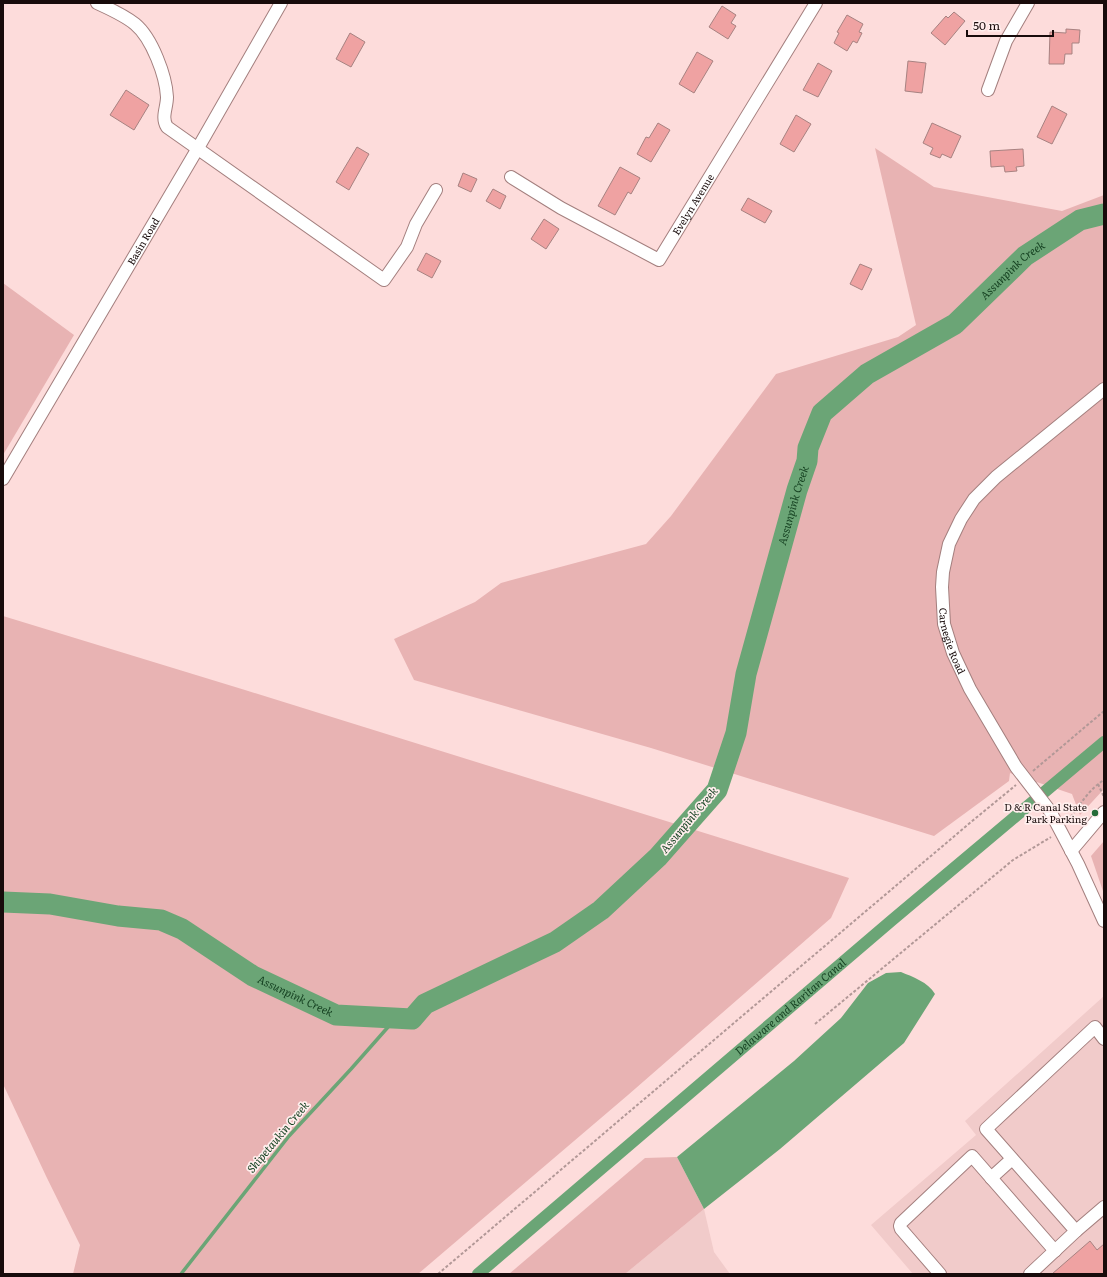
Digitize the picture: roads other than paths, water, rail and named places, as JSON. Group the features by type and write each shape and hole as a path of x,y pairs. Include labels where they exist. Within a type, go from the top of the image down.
{"street":[{"path":"97,3 136,25 145,36 155,53 164,81 167,97 164,122 167,127 384,280 407,247 416,224 436,190"},
{"name":"Basin Road","path":"3,479 198,148 281,3"},
{"name":"Evelyn Avenue","path":"511,177 561,208 659,260 816,3"},
{"path":"988,90 1006,40 1028,3"},
{"name":"Carnegie Road","path":"1104,390 1001,472 981,491 969,506 954,530 943,572 942,587 944,624 953,654 970,689 1016,767 1035,789 1050,811 1071,851 1104,921"},
{"path":"1071,851 1104,812"},
{"path":"1076,1231 986,1129 1095,1028 1104,1039"},
{"path":"940,1274 900,1226 901,1223 972,1156 1055,1251"},
{"path":"992,1178 1012,1159"},
{"path":"1030,1274 1104,1207"}],"waterway":[{"name":"Assunpink Creek","path":"3,902 50,904 118,916 161,920 182,929 253,976 336,1015 412,1019 425,1004 555,942 601,910 658,857 717,790 736,733 746,674 797,490 807,461 808,448 822,413 867,374 955,324 1025,256 1080,220 1104,214"},
{"name":"Delaware and Raritan Canal","path":"478,1274 891,921 1104,742"},
{"name":"Shipetaukin Creek","path":"181,1274 289,1136 396,1018"}],"place":[{"name":"D & R Canal State Park Parking","path":"1095,813"}]}
